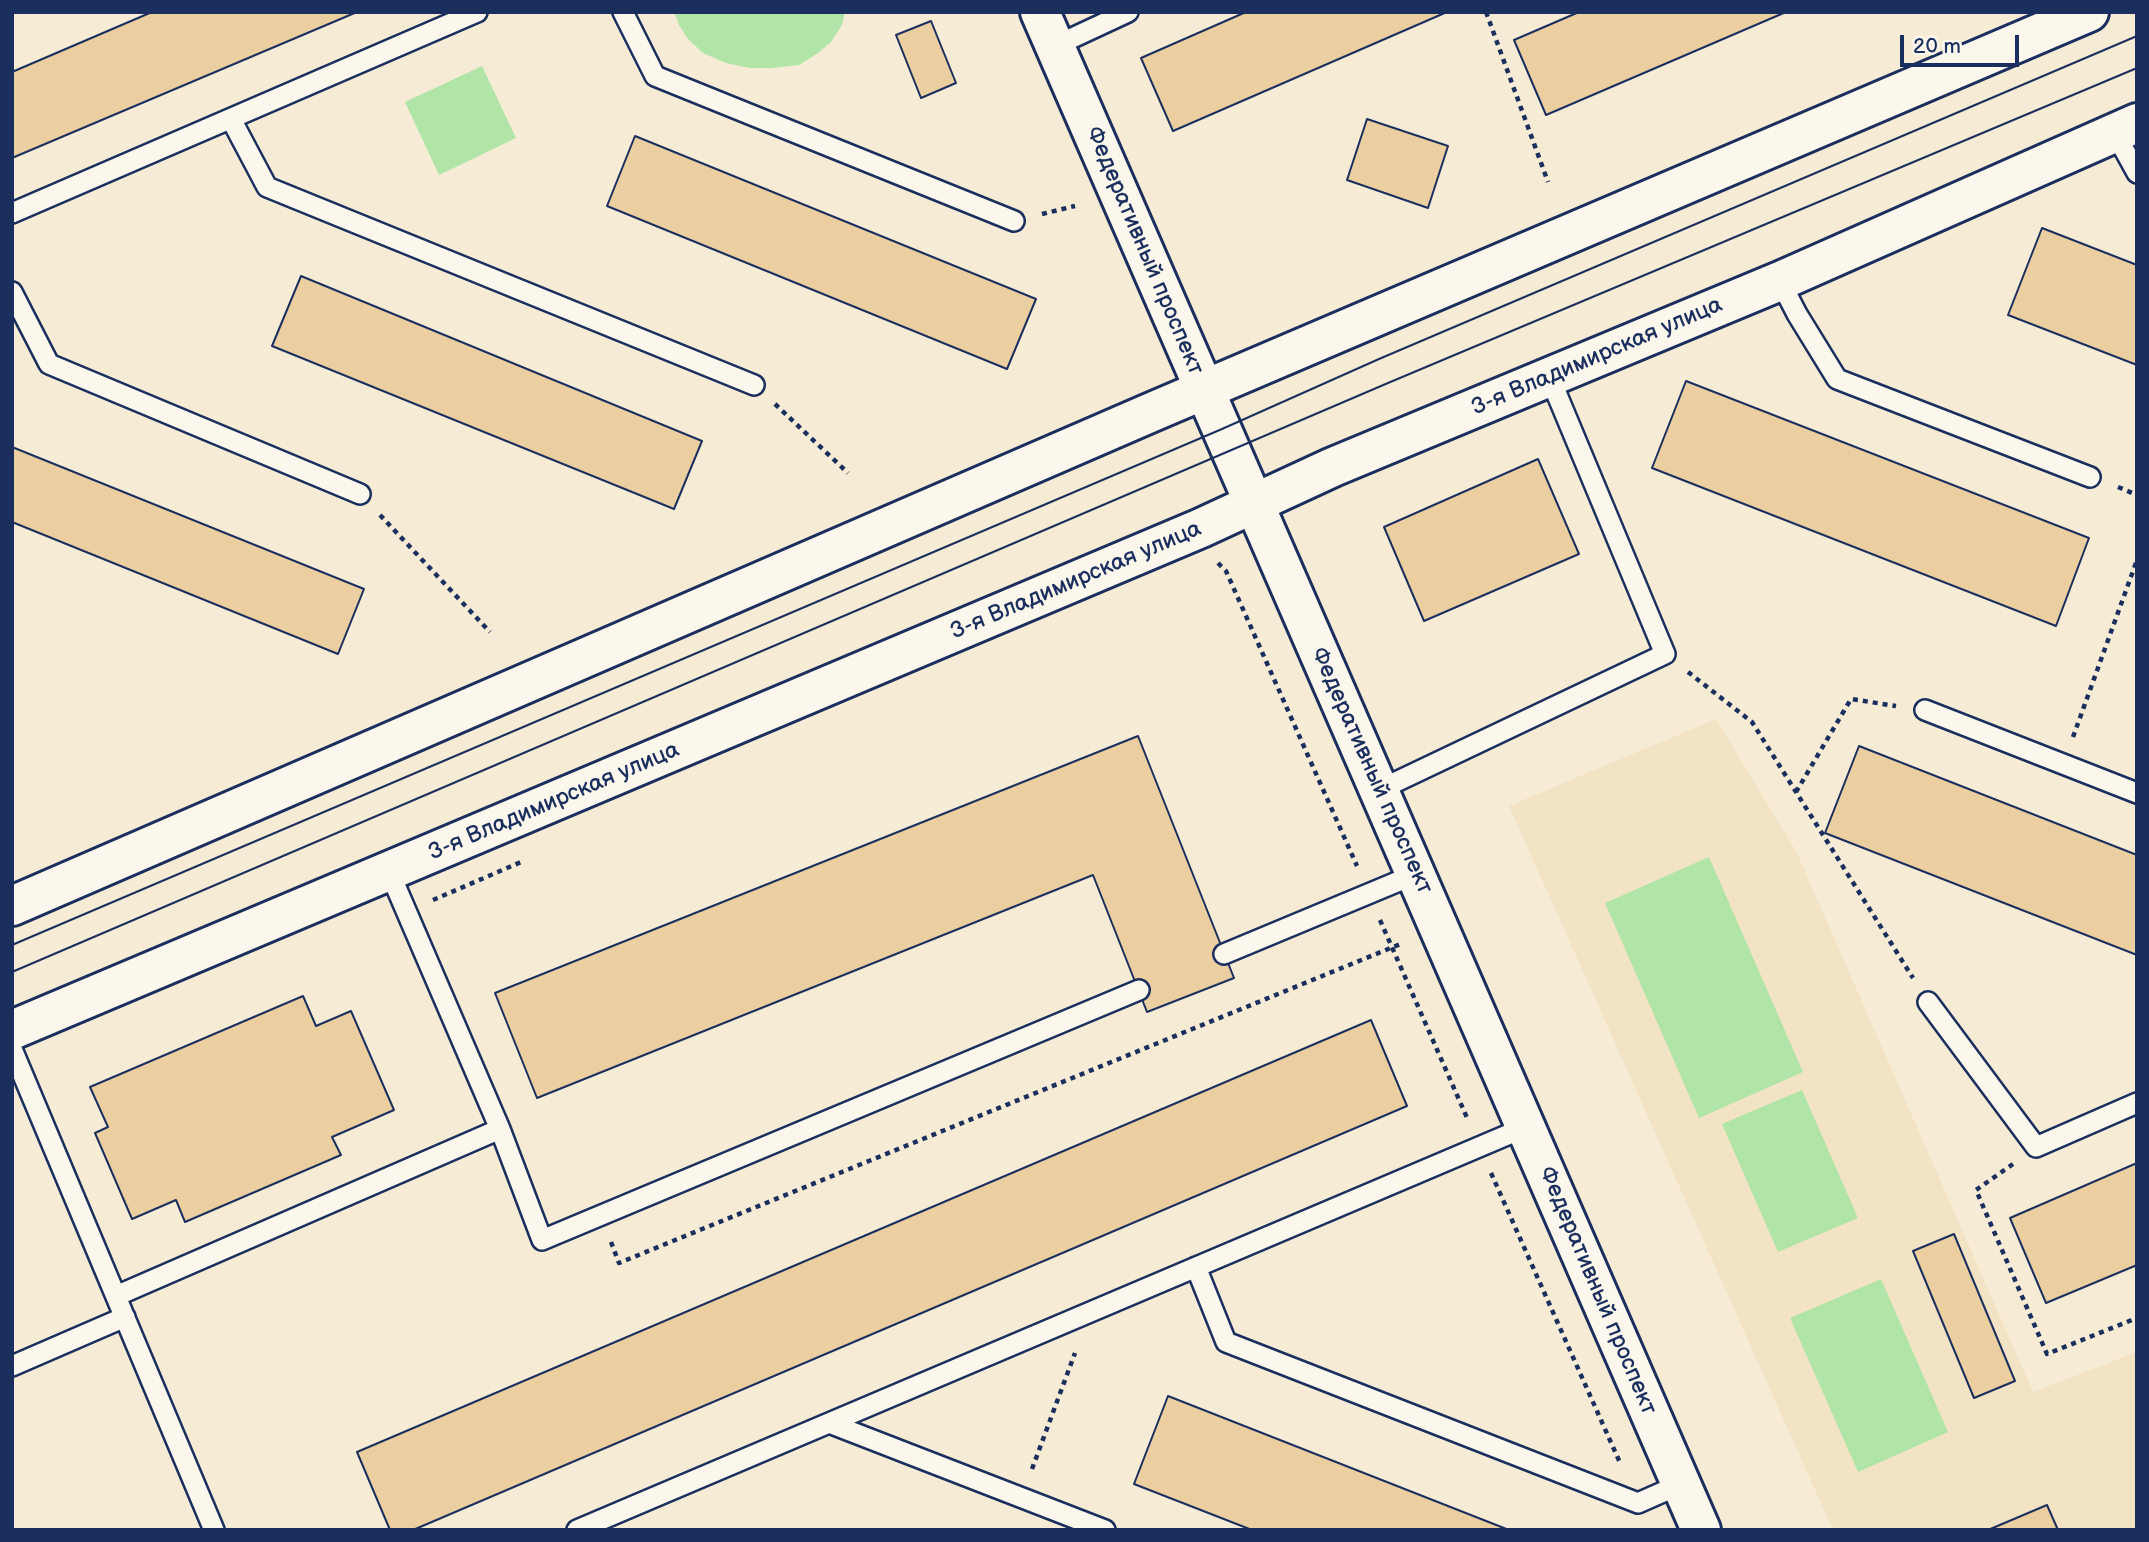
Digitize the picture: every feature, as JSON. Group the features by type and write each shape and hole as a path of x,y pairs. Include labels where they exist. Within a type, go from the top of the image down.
{"street":[{"path":"12,906 1204,390 2089,12"},
{"name":"Федеративный проспект","path":"1047,29 1700,1530"},
{"name":"3-я Владимирская улица","path":"12,1030 1201,528 1333,467 1780,281 2126,128"}],"lane":[{"path":"12,213 477,12"},
{"path":"623,12 655,76 1014,221"},
{"path":"1047,29 1128,12"},
{"path":"231,119 267,187 754,386"},
{"path":"2126,128 2137,173"},
{"path":"1780,281 1837,379 2090,477"},
{"path":"12,292 49,364 360,494"},
{"path":"1379,790 1665,654 1550,378"},
{"path":"1925,710 2137,793"},
{"path":"389,871 500,1129 542,1240 1139,990"},
{"path":"1224,954 1416,874"},
{"path":"1928,1002 2036,1147 2137,1103"},
{"path":"12,1049 214,1530"},
{"path":"577,1530 1526,1127"},
{"path":"116,1296 500,1129"},
{"path":"1196,1267 1226,1342 1639,1503 1681,1484"},
{"path":"12,1366 125,1317"},
{"path":"829,1423 1105,1530"}],"path":[{"path":"1486,12 1548,182"},
{"path":"754,386 848,474"},
{"path":"360,494 490,632"},
{"path":"1215,560 1226,570 1479,1147 1639,1503"},
{"path":"2064,764 2137,560"},
{"path":"1665,654 1752,722 1928,1002"},
{"path":"1796,792 1851,699 1925,710"},
{"path":"600,1215 619,1263 1440,928"},
{"path":"2036,1147 1976,1190 2047,1354 2137,1318"},
{"path":"1022,1497 1090,1312"}],"shaded area":[{"path":"1716,719 1796,851 2033,1392 2137,1352 2137,1530 1833,1530 1509,806"}],"green space":[{"path":"674,12 845,12 842,25 831,42 799,65 750,68 726,63 703,53 688,39"},
{"path":"482,66 516,138 439,175 405,102"},
{"path":"1709,857 1803,1072 1699,1118 1605,903"},
{"path":"1802,1090 1858,1218 1778,1252 1722,1124"},
{"path":"1881,1279 1948,1432 1858,1472 1790,1318"}],"building":[{"path":"152,12 357,12 12,158 12,72"},
{"path":"1246,12 1447,12 1173,131 1141,58"},
{"path":"1579,12 1786,12 1546,115 1514,40"},
{"path":"931,21 956,83 921,98 896,35"},
{"path":"1367,119 1448,146 1428,208 1347,180"},
{"path":"635,136 1036,299 1007,369 607,206"},
{"path":"2042,228 2137,265 2137,365 2008,315"},
{"path":"301,276 702,441 674,509 272,346"},
{"path":"1686,381 2089,538 2056,626 1652,468"},
{"path":"12,447 364,589 338,654 12,522"},
{"path":"1538,459 1579,554 1424,621 1384,527"},
{"path":"1138,736 1234,978 1147,1012 1093,875 537,1098 495,993"},
{"path":"1859,746 2137,855 2137,955 1825,833"},
{"path":"303,996 316,1026 351,1011 394,1110 332,1137 341,1155 185,1222 176,1200 132,1219 95,1133 108,1127 90,1087"},
{"path":"1371,1020 1407,1106 413,1530 390,1530 357,1452"},
{"path":"2137,1163 2137,1265 2046,1303 2010,1218"},
{"path":"1954,1234 2015,1381 1974,1398 1913,1251"},
{"path":"1168,1396 1509,1530 1252,1530 1134,1484"},
{"path":"2047,1505 2058,1530 1988,1530"}],"tram line":[{"path":"12,945 2137,36"},
{"path":"12,972 1388,383 2137,68"}]}
